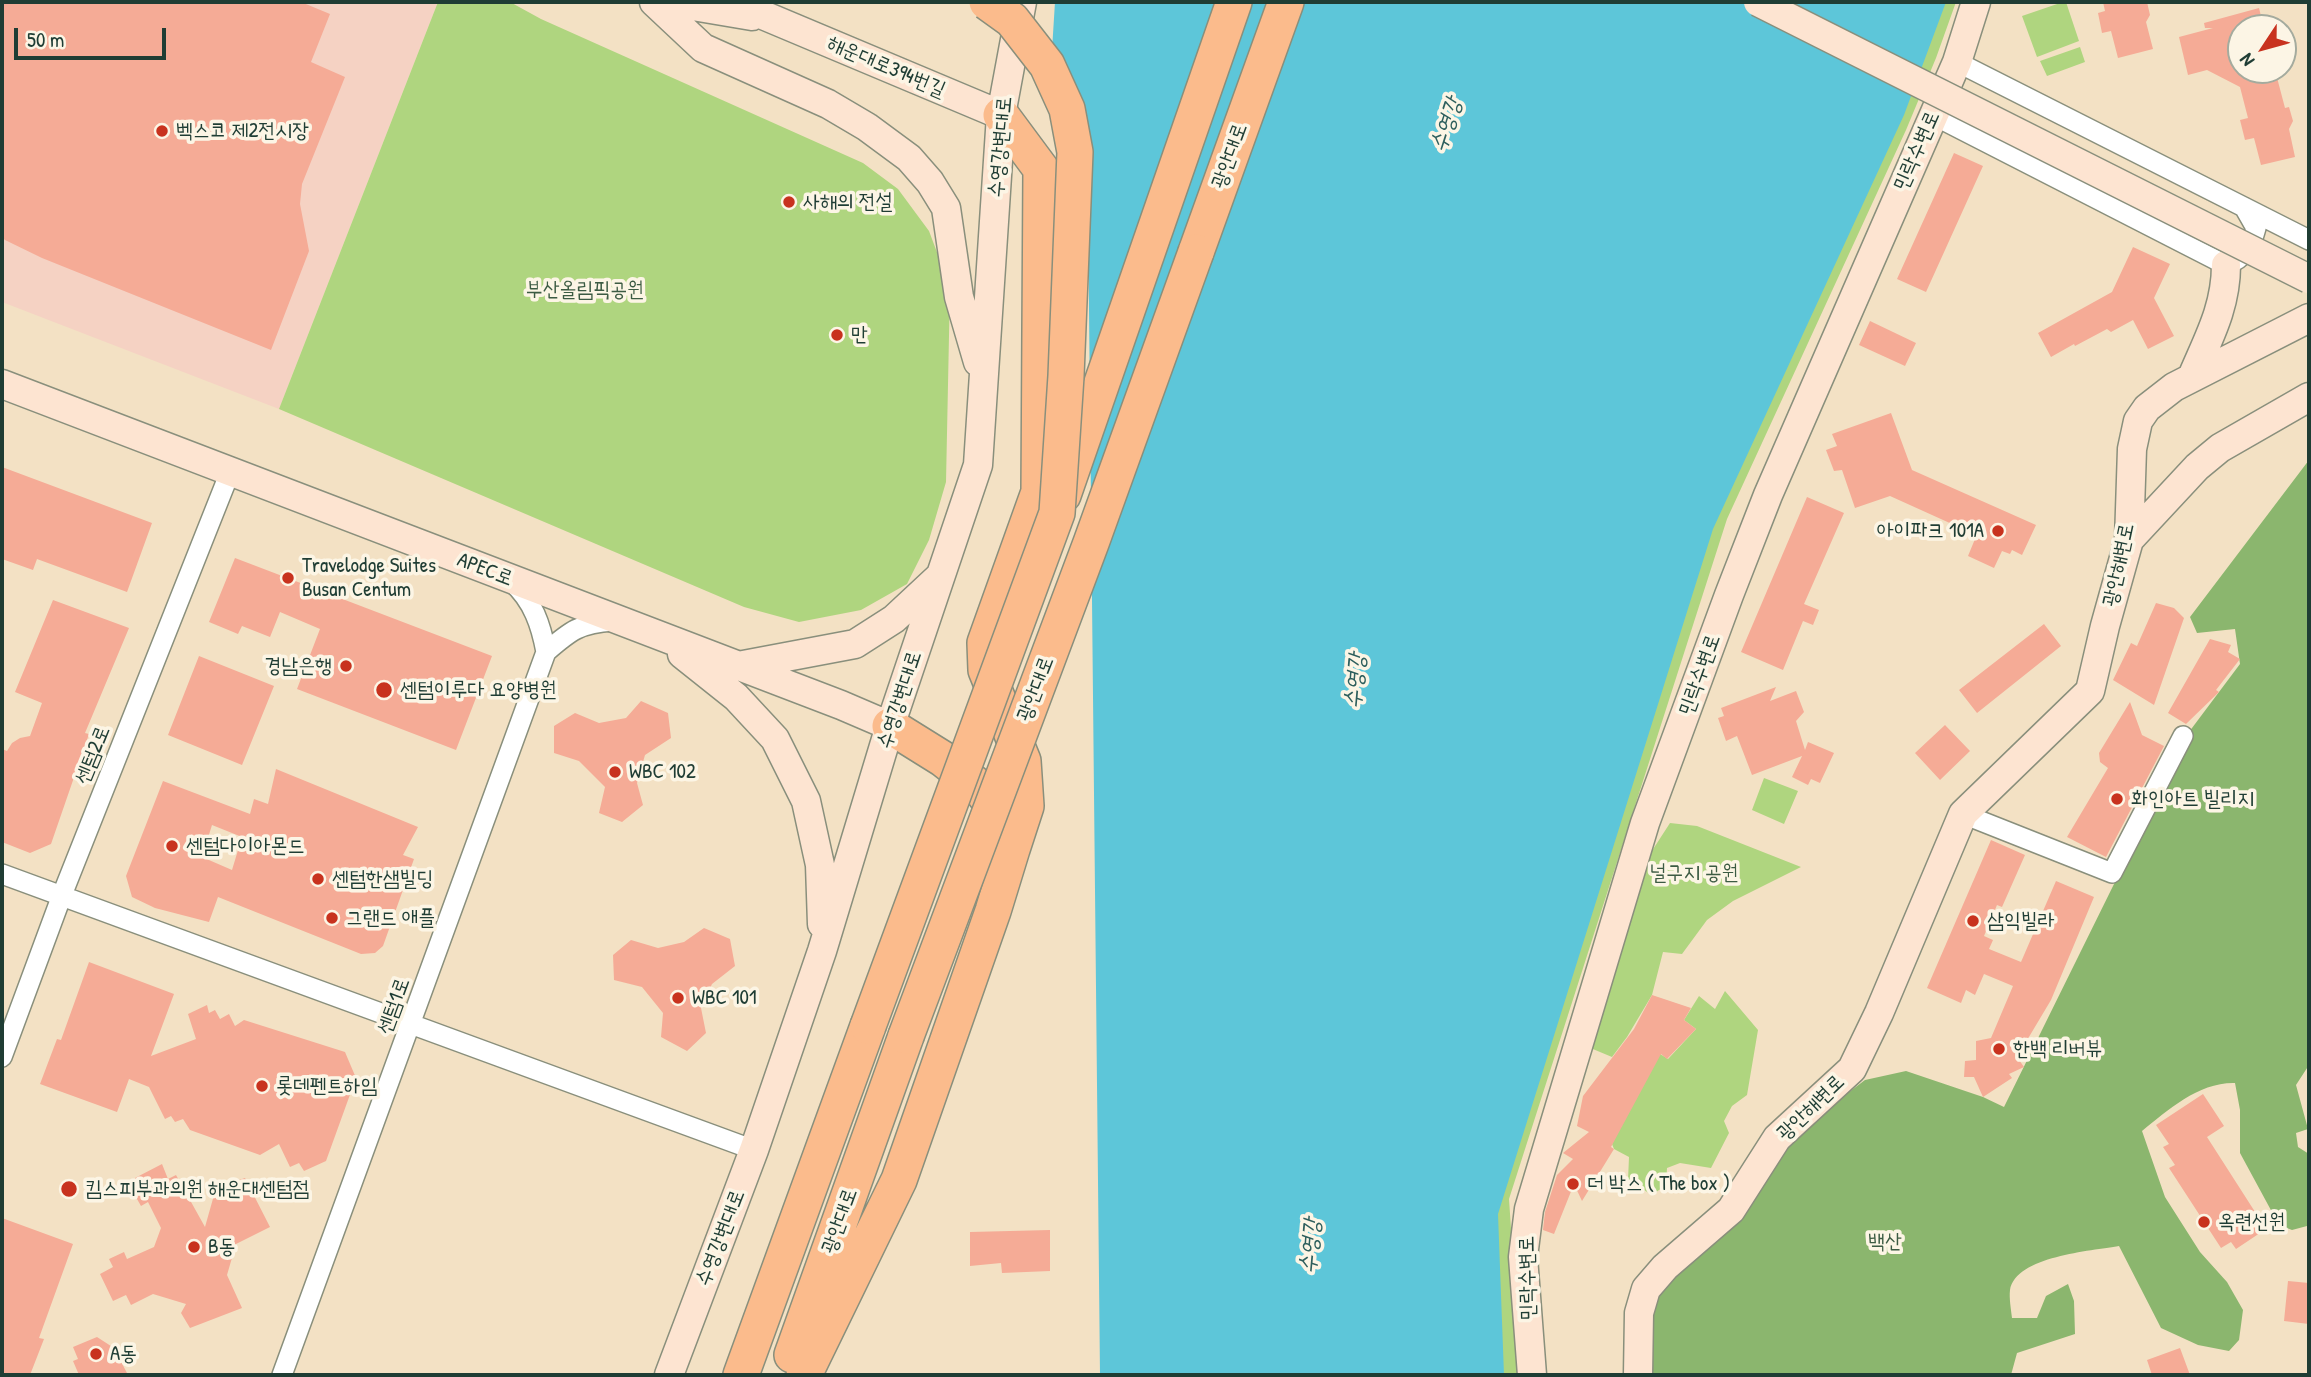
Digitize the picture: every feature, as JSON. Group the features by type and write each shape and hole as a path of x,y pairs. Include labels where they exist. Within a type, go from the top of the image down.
{"highway":[{"path":"987,2 1012,19 1047,65 1067,109 1075,152 1067,362 1057,513"},
{"name":"광안대로","path":"741,1375 1057,513 1234,2"},
{"name":"광안대로","path":"785,1375 906,1036 1095,531 1286,2"},
{"path":"804,1375 899,1180 993,911 1026,806 1024,761 986,670 985,643 1039,492 1041,169 1001,115"},
{"path":"890,726 943,759 980,788 1001,817 1012,849"}],"main road":[{"path":"654,2 703,48 828,104 867,127 909,158 930,182 946,208 959,297 984,379"},
{"name":"해운대로394번길","path":"669,2 772,19"},
{"name":"해운대로394번길","path":"732,2 1001,115"},
{"name":"해운대로394번길","path":"740,2 772,19"},
{"name":"수영강변대로","path":"669,1375 754,1150 822,951 890,726 978,465 1001,115 1022,2"},
{"path":"1758,2 2309,279"},
{"name":"민락수변로","path":"1532,1375 1523,1257 1529,1209 1645,823 1769,495 1957,62 1976,2"},
{"path":"2192,377 2219,314 2226,289 2226,265"},
{"name":"광안해변로","path":"1638,1375 1639,1313 1646,1289 1665,1267 1731,1210 1777,1138 1852,1069 1879,1013 1963,814 2090,691 2129,540 2132,449 2137,421 2160,396 2309,318"},
{"name":"APEC로","path":"2,384 890,726"},
{"path":"2129,540 2205,460 2248,431 2309,397"},
{"path":"737,667 855,644 894,619 943,573"},
{"path":"661,637 736,697 775,739 806,801 820,865 822,951"}],"street":[{"path":"1957,62 2309,240"},
{"path":"1933,115 2226,265 2240,260 2252,245 2256,228 2244,207"},
{"name":"센텀2로","path":"2,1057 62,895 230,472"},
{"path":"508,578 526,594 540,624 546,652 566,634 590,622 618,620"},
{"name":"센텀1로","path":"282,1375 546,652"},
{"path":"1963,814 2112,873 2183,736"},
{"path":"2,874 754,1150"}],"shaded area":[{"name":"벡스코 제2전시장","path":"2,2 438,2 279,409 2,302"}],"green space":[{"name":"부산올림픽공원","path":"438,2 510,2 541,19 863,163 898,189 929,231 950,287 946,482 929,540 907,584 861,610 799,622 744,607 279,409"},
{"path":"1913,2 1956,2 1906,130 1727,519 1509,1199 1521,1375 1479,1375 1473,1210 1579,859"},
{"path":"2066,2 2079,41 2037,57 2022,16"},
{"path":"2080,47 2085,62 2047,76 2040,61"},
{"name":"백산","path":"2309,460 2309,1065 2296,1085 2308,1129 2296,1133 2298,1147 2309,1154 2307,1226 2292,1230 2279,1225 2240,1153 2240,1110 2235,1083 2197,1092 2173,1106 2142,1131 2165,1197 2200,1252 2227,1282 2243,1310 2239,1340 2229,1351 2198,1345 2161,1328 2119,1246 2040,1262 2015,1279 2010,1290 2012,1318 2037,1318 2046,1296 2068,1284 2074,1301 2075,1334 2017,1353 2011,1375 1647,1375 1648,1305 1685,1260 1739,1222 1795,1133 1865,1080 1906,1071 1983,1097 2004,1107 2189,732 2240,664 2235,629 2197,633 2190,617"},
{"path":"1764,778 1798,791 1784,824 1752,810"},
{"name":"널구지 공원","path":"1670,823 1697,826 1801,867 1733,901 1707,920 1682,954 1663,952 1652,995 1612,1057 1588,1047 1648,857"},
{"path":"1725,991 1758,1030 1747,1095 1732,1106 1724,1121 1729,1133 1711,1168 1680,1163 1667,1168 1666,1185 1652,1195 1628,1180 1629,1157 1614,1149 1612,1144 1654,1050 1668,1059 1696,1029 1684,1020 1699,996 1715,1009"}],"water":[{"name":"수영강","path":"1055,2 1946,2 1904,115 1713,529 1498,1214 1504,1375 1100,1375 1087,115 1072,87 1050,82"}],"building":[{"name":"벡스코 제2전시장","path":"2,2 301,2 330,14 311,62 345,77 302,184 300,204 309,251 271,350 42,258 2,237"},
{"path":"2103,2 2147,2 2150,15 2146,22 2153,49 2118,58 2111,31 2102,33 2098,13 2105,11"},
{"path":"2259,8 2260,14 2237,14"},
{"path":"2227,17 2227,80 2207,70 2188,75 2179,37 2213,28 2205,28 2204,23"},
{"path":"2234,84 2279,84 2285,108 2289,107 2293,121 2289,129 2295,157 2261,165 2254,138 2245,140 2240,120 2248,118 2240,87"},
{"path":"1954,153 1983,166 1926,292 1897,279"},
{"path":"2133,247 2170,264 2154,298 2174,336 2148,349 2133,320 2111,332 2107,329 2051,357 2038,333 2112,292"},
{"path":"1870,321 1916,343 1905,366 1859,345"},
{"path":"1891,413 1912,470 2036,525 2022,555 2012,550 2010,554 2002,551 1994,568 1968,556 1975,539 1961,533 1963,529 1890,496 1855,508 1842,470 1834,471 1826,450 1837,446 1832,434"},
{"path":"2,467 152,523 127,592 37,559 33,570 2,559"},
{"path":"1807,497 1844,513 1804,604 1819,610 1813,625 1803,621 1783,670 1741,652"},
{"path":"235,558 492,656 456,750 297,689 320,629 280,612 270,637 242,626 238,634 209,622"},
{"path":"53,600 129,628 85,733 89,734 51,844 30,853 2,842 2,749 7,751 12,743 30,736 42,703 15,692"},
{"path":"2156,603 2174,608 2184,618 2154,705 2113,680 2131,643 2137,646"},
{"path":"2044,624 2061,646 1977,713 1959,690"},
{"path":"2210,639 2231,645 2228,652 2240,659 2216,690 2219,692 2186,724 2168,713"},
{"path":"199,656 274,686 242,765 168,735"},
{"path":"1776,687 1770,701 1796,691 1804,712 1796,721 1805,750 1808,742 1834,753 1820,783 1811,779 1808,785 1792,777 1802,756 1752,775 1737,736 1726,741 1718,718 1724,716 1721,708"},
{"name":"WBC 102","path":"641,701 668,713 671,738 645,755 637,783 643,805 622,822 599,813 605,787 579,761 554,753 554,726 575,713 599,723 626,718"},
{"name":"화인아트 빌리지","path":"2130,702 2142,735 2164,746 2106,857 2067,837 2108,768 2100,762 2099,753"},
{"path":"1945,725 1970,751 1940,780 1915,753"},
{"path":"276,769 418,827 403,855 414,859 383,946 375,953 361,954 218,897 209,922 155,908 132,897 126,876 163,781 250,814 254,799 268,804","holes":["212,825 242,837 232,870 202,857"]},
{"path":"1991,840 2025,855 2002,907 1997,905 1984,936 1993,940 1989,949 2021,962 2056,881 2094,897 2051,1000 2017,1057 2024,1067 2009,1074 2012,1078 1983,1097 1974,1077 1964,1077 1965,1061 1976,1060 1976,1041 1991,1038 2013,986 1984,974 1975,995 1966,990 1961,1003 1927,988"},
{"name":"WBC 101","path":"704,928 730,939 735,966 712,984 701,1008 706,1033 687,1051 661,1037 663,1013 642,987 614,980 613,955 631,940 658,948 684,942"},
{"path":"89,962 174,994 151,1056 196,1039 188,1014 207,1005 209,1013 215,1010 220,1019 229,1014 235,1026 244,1020 345,1052 356,1078 326,1161 304,1171 299,1163 290,1167 279,1144 260,1155 190,1130 183,1119 175,1122 171,1116 165,1119 149,1087 129,1079 117,1112 40,1084 57,1039 61,1040"},
{"path":"1652,995 1691,1008 1684,1020 1696,1029 1667,1059 1661,1054 1611,1147 1614,1149 1582,1201 1574,1184 1554,1234 1543,1230 1545,1212 1557,1175 1573,1159 1563,1153 1589,1132 1577,1126 1583,1096 1634,1029"},
{"path":"2203,1094 2224,1126 2207,1137 2266,1229 2236,1249 2231,1242 2221,1248 2169,1168 2175,1165 2163,1147 2169,1144 2156,1125"},
{"name":"B동","path":"162,1164 168,1179 176,1175 205,1227 216,1188 245,1178 270,1227 236,1244 227,1275 242,1308 190,1328 181,1313 186,1304 153,1294 131,1305 126,1295 113,1301 100,1274 113,1267 109,1259 124,1252 127,1259 154,1247 161,1228 148,1202 141,1206 133,1192 140,1187 135,1178"},
{"path":"2,1218 73,1244 39,1338 44,1339 30,1375 2,1375"},
{"path":"1050,1230 1050,1271 1002,1273 1001,1263 970,1266 970,1232"},
{"path":"2288,1281 2309,1283 2309,1324 2284,1321"},
{"name":"A동","path":"97,1337 114,1348 128,1375 79,1375 73,1361 78,1359 73,1347"},
{"path":"2180,1348 2190,1375 2152,1375 2147,1360"}],"place":[{"name":"벡스코 제2전시장","path":"162,131"},
{"name":"사해의 전설","path":"789,202"},
{"name":"만","path":"837,335"},
{"name":"아이파크 101A","path":"1998,531"},
{"name":"Travelodge Suites Busan Centum","path":"288,578"},
{"name":"경남은행","path":"346,666"},
{"name":"센텀이루다 요양병원","path":"384,690"},
{"name":"WBC 102","path":"615,772"},
{"name":"화인아트 빌리지","path":"2117,799"},
{"name":"센텀다이아몬드","path":"172,846"},
{"name":"센텀한샘빌딩","path":"318,879"},
{"name":"그랜드 애플","path":"332,918"},
{"name":"삼익빌라","path":"1973,921"},
{"name":"WBC 101","path":"678,998"},
{"name":"한백 리버뷰","path":"1999,1049"},
{"name":"롯데펜트하임","path":"262,1086"},
{"name":"더 박스 ( The box )","path":"1573,1184"},
{"name":"킴스피부과의원 해운대센텀점","path":"69,1189"},
{"name":"옥련선원","path":"2204,1222"},
{"name":"B동","path":"194,1247"},
{"name":"A동","path":"96,1354"}]}
